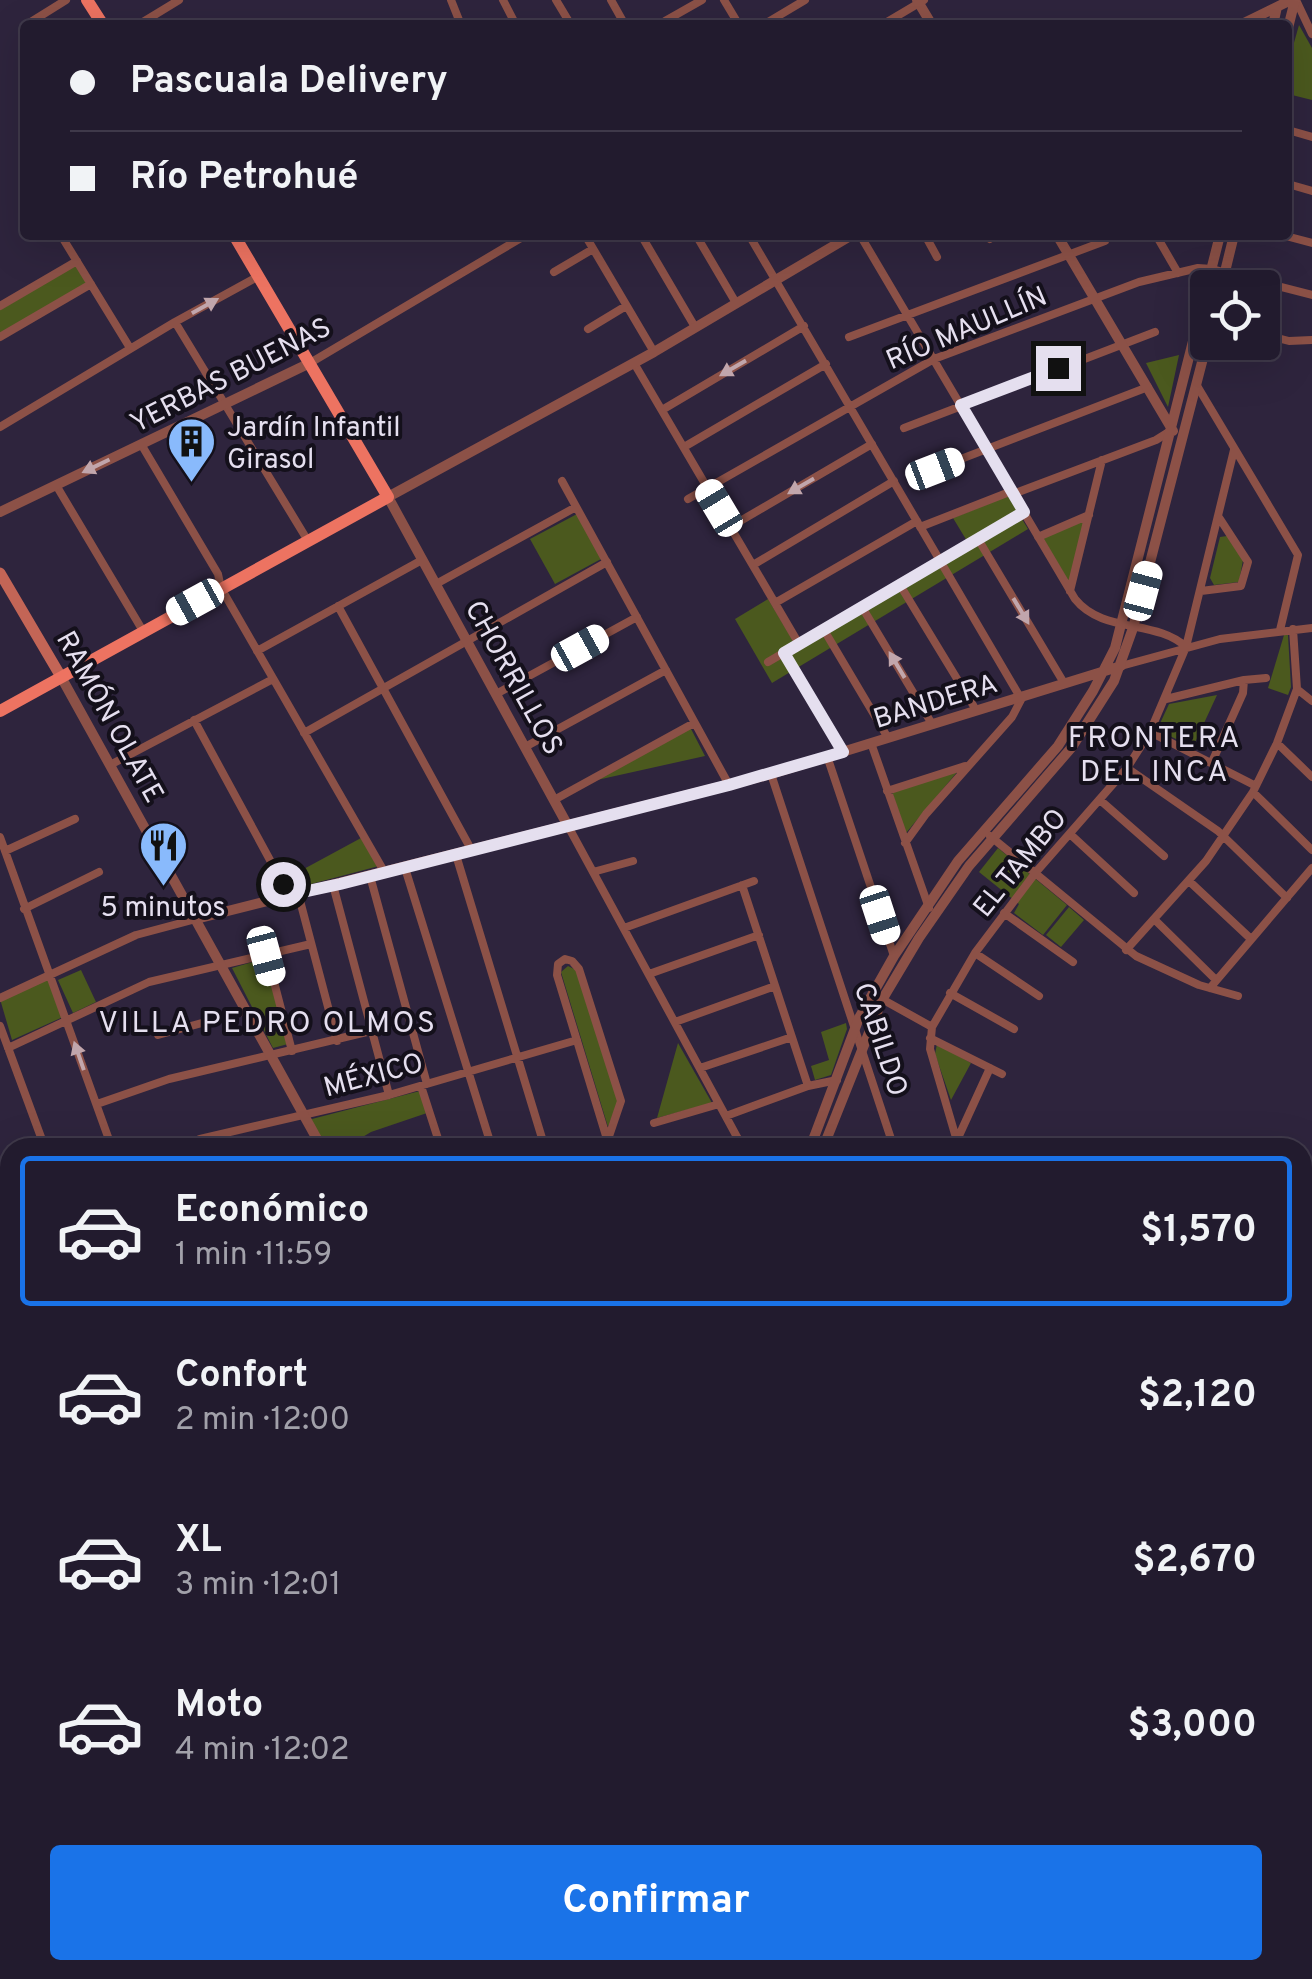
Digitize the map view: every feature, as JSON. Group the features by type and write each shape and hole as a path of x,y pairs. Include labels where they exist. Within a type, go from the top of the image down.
{"main road":[{"name":"CHORRILLOS","path":"237,240 388,497"},
{"path":"0,711 388,497"},
{"name":"RAMÓN OLATE","path":"0,574 60,675"}],"street":[{"path":"34,20 66,0"},
{"path":"146,20 179,0"},
{"path":"668,20 702,0"},
{"path":"771,20 805,0"},
{"path":"1250,20 1294,0 1311,31"},
{"path":"890,20 920,1"},
{"path":"1274,20 1277,7"},
{"path":"63,240 130,348"},
{"name":"YERBAS BUENAS","path":"0,512 310,362 517,240"},
{"path":"588,240 654,352"},
{"path":"644,240 695,328"},
{"path":"699,240 736,303"},
{"path":"752,240 1021,696 1019,709 905,843"},
{"path":"388,497 654,352 844,240"},
{"path":"863,240 1070,591 1088,612 1170,636 1186,647"},
{"path":"928,240 937,257"},
{"path":"1060,240 1178,432"},
{"path":"1159,240 1178,273"},
{"path":"1212,268 1219,240"},
{"path":"1225,270 1233,240"},
{"path":"849,338 1105,241"},
{"path":"554,272 593,249"},
{"path":"0,306 77,261"},
{"name":"RÍO MAULLÍN","path":"688,499 934,359 1139,282 1178,273 1218,270"},
{"path":"0,426 259,276"},
{"path":"0,337 91,284"},
{"name":"RÍO MAULLÍN","path":"1280,287 1312,295"},
{"path":"588,329 626,306"},
{"path":"175,322 308,541"},
{"path":"662,410 804,326"},
{"path":"904,428 1155,332"},
{"path":"1280,339 1312,340"},
{"path":"987,834 1072,748 1100,707 1121,666 1195,360"},
{"path":"776,603 918,524 1178,432 1202,360"},
{"path":"634,363 799,644"},
{"path":"684,448 826,364"},
{"path":"1196,384 1298,555 1280,630"},
{"path":"935,469 1148,387"},
{"path":"140,444 218,574 221,588 385,873"},
{"path":"730,527 872,444"},
{"name":"EL TAMBO","path":"930,1038 950,992 975,953 1036,872 1127,768 1150,732 1186,647 1234,450"},
{"path":"1070,591 1102,460"},
{"path":"562,481 729,785"},
{"path":"753,565 894,482"},
{"path":"56,485 143,630"},
{"name":"CHORRILLOS","path":"388,497 738,1138"},
{"path":"436,584 576,507"},
{"path":"768,662 1024,512"},
{"path":"1038,537 1088,515"},
{"path":"1201,591 1242,586 1248,562 1218,516"},
{"path":"978,539 1064,683"},
{"path":"257,651 422,560"},
{"path":"304,733 607,562"},
{"path":"900,584 976,710"},
{"path":"338,606 472,850"},
{"path":"862,607 932,724"},
{"path":"496,694 637,617"},
{"path":"827,1138 894,956 1058,746 1128,626"},
{"name":"BANDERA","path":"0,998 136,935 771,774 1186,647 1312,628"},
{"path":"1126,950 1224,838 1254,789 1297,689 1293,629"},
{"path":"824,630 888,738"},
{"path":"784,653 843,752"},
{"path":"525,747 666,670"},
{"name":"RAMÓN OLATE","path":"60,675 316,1138"},
{"path":"1166,700 1266,678"},
{"path":"110,765 273,679"},
{"path":"1212,762 1244,693 1244,680"},
{"path":"1297,689 1312,701"},
{"path":"194,720 293,894 337,1041"},
{"path":"554,800 694,723"},
{"path":"1150,732 1212,762 1254,789 1312,850"},
{"path":"872,743 930,910"},
{"path":"1277,743 1312,777"},
{"path":"828,756 894,956"},
{"path":"888,791 969,764"},
{"path":"1127,768 1202,818 1287,898"},
{"name":"CABILDO","path":"771,774 891,1138"},
{"path":"1100,800 1164,856"},
{"path":"5,851 75,819"},
{"path":"987,834 1126,950 1146,962 1238,996"},
{"path":"1070,834 1134,893"},
{"path":"0,837 108,1138"},
{"path":"456,855 542,1138"},
{"path":"593,872 633,861"},
{"path":"404,868 489,1138"},
{"path":"1213,984 1312,868"},
{"path":"24,908 99,872"},
{"path":"370,876 438,1138"},
{"path":"624,928 754,881"},
{"path":"1189,881 1252,940"},
{"path":"333,885 389,1095"},
{"path":"742,885 808,1086"},
{"path":"814,1138 855,1028 930,910"},
{"path":"1004,914 1072,962"},
{"path":"1154,919 1213,984"},
{"path":"649,974 759,935"},
{"path":"8,1048 149,982 311,944"},
{"path":"975,953 1039,996"},
{"path":"266,956 292,1052"},
{"path":"605,1138 557,975 558,964 566,959 579,968 621,1101 608,1138"},
{"path":"675,1022 775,986"},
{"path":"950,992 1014,1029"},
{"path":"877,997 932,1027"},
{"path":"158,1035 246,1011"},
{"path":"0,1026 41,1138"},
{"path":"96,1104 169,1079 371,1032"},
{"path":"700,1068 792,1037"},
{"path":"956,1138 930,1038 1002,1074"},
{"name":"MÉXICO","path":"205,1138 389,1095 577,1040"},
{"path":"961,1138 990,1068"},
{"path":"726,1116 808,1086 836,1080"},
{"path":"654,1123 720,1104"}],"green space":[{"path":"1299,25 1312,48 1312,100 1292,95 1292,50"},
{"path":"76,264 88,284 0,335 0,309"},
{"path":"1179,355 1168,407 1146,363"},
{"path":"1008,496 1028,529 772,683 735,619 768,599 797,647 970,546 953,518"},
{"path":"577,514 601,559 555,584 530,539"},
{"path":"1085,520 1069,582 1043,538"},
{"path":"1227,536 1243,560 1239,582 1214,585 1210,578 1220,537"},
{"path":"1284,635 1288,635 1288,695 1268,688"},
{"path":"1217,695 1193,747 1157,730 1169,704"},
{"path":"690,727 705,756 597,780"},
{"path":"958,771 906,833 892,792"},
{"path":"361,838 379,866 296,888 289,877"},
{"path":"998,848 1067,905 1043,935 1014,913 1019,904 979,872"},
{"path":"1069,907 1084,920 1061,947 1046,935"},
{"path":"266,958 288,1044 273,1048 232,968"},
{"path":"568,966 576,970 618,1101 608,1127 561,972"},
{"path":"81,970 96,1002 73,1013 58,980"},
{"path":"47,976 63,1017 12,1040 0,999"},
{"path":"846,1023 831,1075 815,1080 811,1066 829,1060 821,1032"},
{"path":"678,1043 712,1103 657,1118"},
{"path":"937,1044 971,1063 951,1100 935,1054"},
{"path":"420,1091 427,1113 361,1138 321,1138 308,1120"}],"place":[{"name":"Jardín Infantil Girasol","path":"192,484"},
{"name":"5 minutos","path":"163,888"}],"district":[{"name":"FRONTERA DEL INCA","path":"1155,754"},
{"name":"VILLA PEDRO OLMOS","path":"268,1022"}],"route":[{"path":"283,884 289,895 340,884 771,774 843,752 784,653 1024,512 961,405 1058,368"}]}
